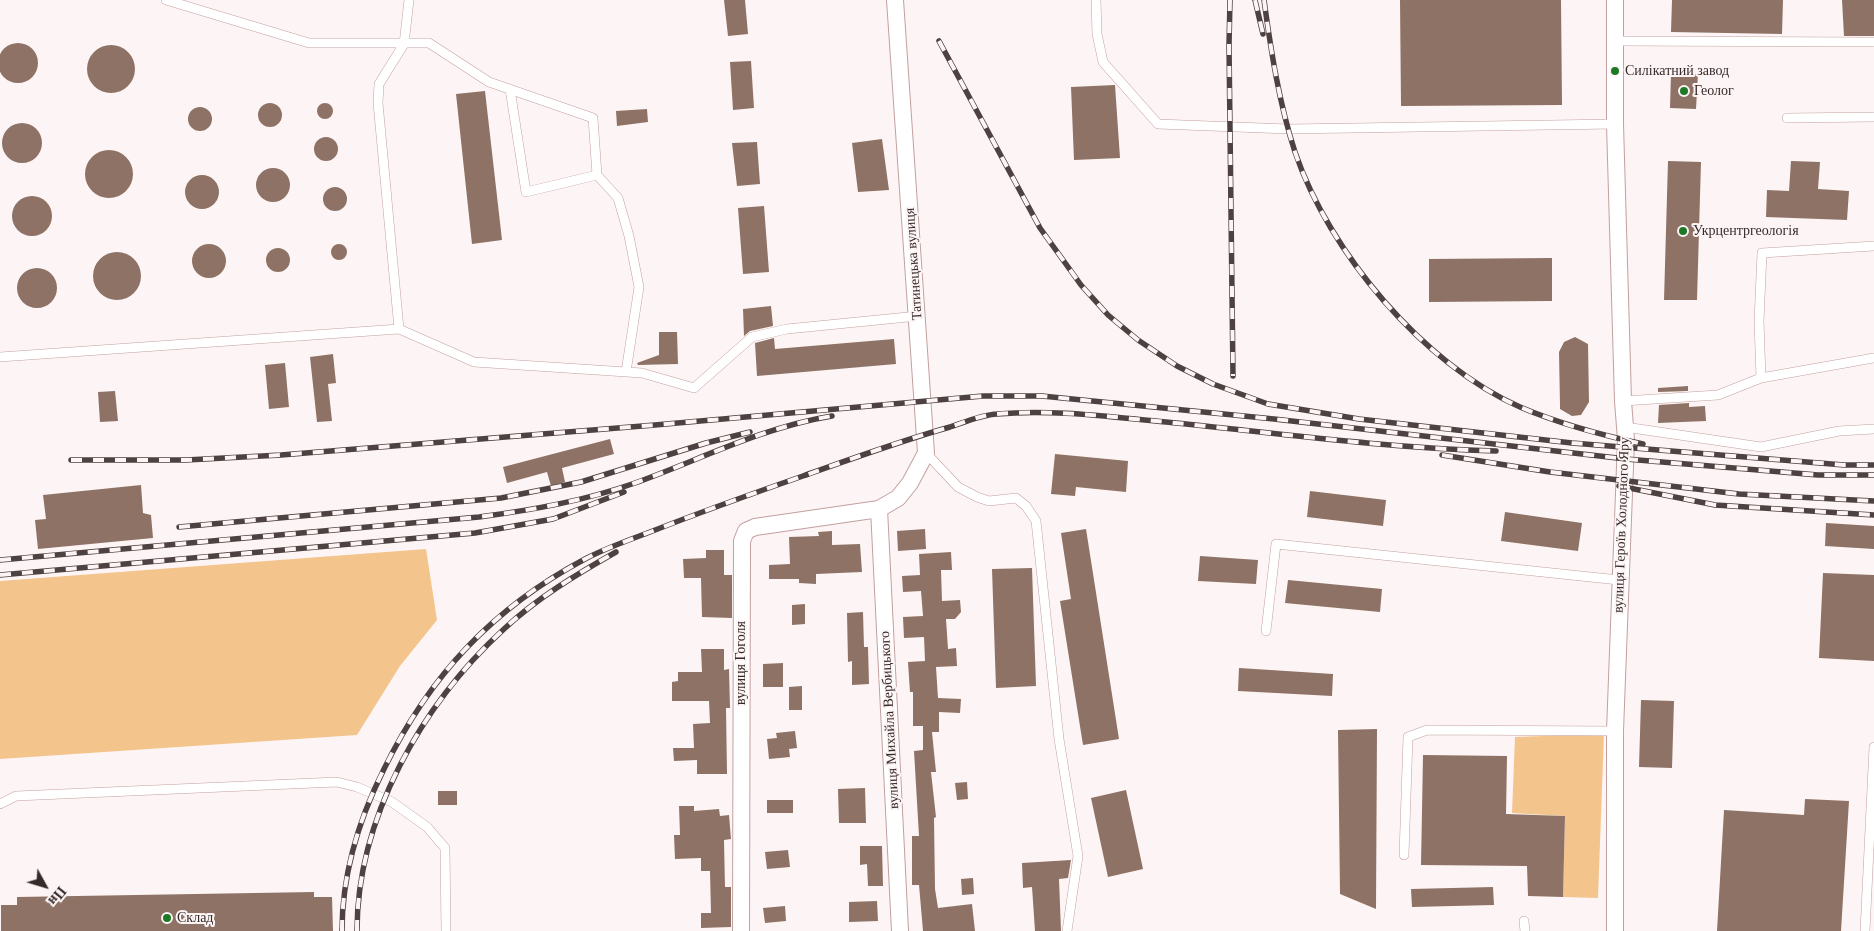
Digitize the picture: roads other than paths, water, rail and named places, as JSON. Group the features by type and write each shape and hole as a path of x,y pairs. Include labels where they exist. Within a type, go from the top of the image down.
{"street":[{"name":"Татинецька вулиця","path":"895,0 926,453"},
{"name":"вулиця Героїв Холодного Яру","path":"1615,0 1615,124 1626,448 1619,580 1615,731 1616,931"},
{"path":"879,509 898,498 910,484 926,453"},
{"name":"вулиця Гоголя","path":"741,931 742,541 746,532 755,526 879,509"},
{"name":"вулиця Михайла Вербицького","path":"879,509 900,931"}],"lane":[{"path":"166,0 309,44 429,43 489,82 593,118 597,175 618,198 629,236 639,287 626,372"},
{"path":"399,329 378,103 379,84 404,44 409,0"},
{"path":"1096,0 1097,34 1103,62 1158,124 1288,129 1615,124"},
{"path":"1615,41 1874,42"},
{"path":"510,89 526,192 597,175"},
{"path":"1787,118 1874,117"},
{"path":"1761,378 1759,320 1762,253 1874,246"},
{"path":"0,357 399,329 474,362 642,373 694,388 752,337 787,329 918,316"},
{"path":"1623,401 1718,395 1761,378 1874,358"},
{"path":"1625,427 1761,447 1839,431 1874,429"},
{"path":"926,453 958,487 989,501 1016,498 1026,506 1036,521 1060,740 1078,856 1067,931"},
{"path":"1266,631 1276,544 1619,580"},
{"path":"1404,855 1408,737 1427,730 1615,731"},
{"path":"1865,931 1874,747"},
{"path":"0,804 16,796 337,782 357,787 392,802 428,828 445,848 446,931"},
{"path":"1524,921 1525,931"}],"railway":[{"path":"1230,0 1233,376"},
{"path":"1255,0 1263,34"},
{"path":"1264,0 1280,96 1295,152 1310,190 1331,228 1356,265 1384,301 1415,334 1449,363 1484,388 1520,407 1550,419 1596,433 1643,444"},
{"path":"939,41 1040,228 1081,285 1108,315 1138,340 1177,366 1213,384 1268,404 1359,419 1572,443 1844,465 1874,465"},
{"path":"71,460 186,460 281,455 983,396 1042,396 1274,419 1626,459 1818,475 1874,475"},
{"path":"342,931 345,889 349,868 367,807 384,769 422,703 467,647 493,622 521,599 552,578 609,548 726,503 894,444 991,415 1039,412 1082,414 1413,447 1496,451"},
{"path":"0,560 479,517 538,508 616,489 756,436 806,421 832,416"},
{"path":"179,527 501,498 581,482 706,443 750,432"},
{"path":"1442,455 1550,472 1739,494 1874,501"},
{"path":"1619,486 1715,505 1874,515"},
{"path":"0,575 475,533 553,519 624,492"},
{"path":"357,931 360,889 368,847 382,806 400,766 421,728 446,692 474,659 504,629 558,587 616,552"}],"place":[{"name":"Силікатний завод","path":"1615,71"},
{"name":"Геолог","path":"1684,91"},
{"name":"Укрцентргеологія","path":"1683,231"},
{"name":"Склад","path":"167,918"}]}
